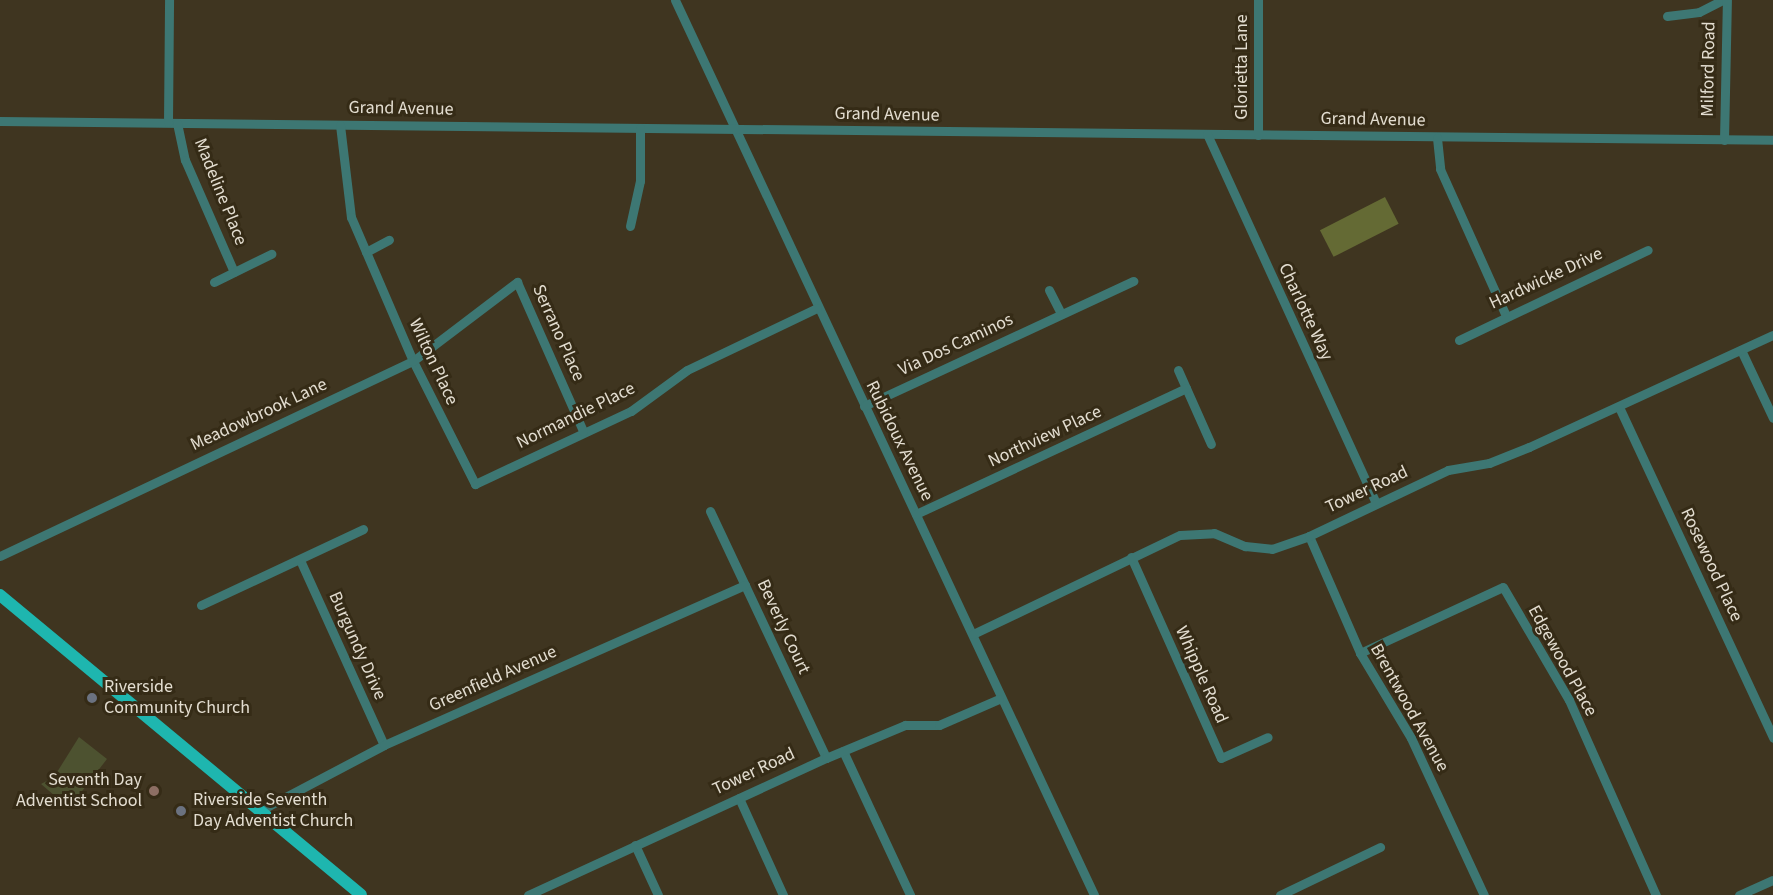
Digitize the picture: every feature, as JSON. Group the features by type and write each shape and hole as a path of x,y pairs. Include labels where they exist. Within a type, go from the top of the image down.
{"main road":[{"path":"0,595 361,895"}],"street":[{"name":"Madeline Place","path":"169,0 173,123 185,160 234,272"},
{"name":"Rubidoux Avenue","path":"675,0 973,634 999,699 1094,895"},
{"name":"Glorietta Lane","path":"1258,0 1258,135"},
{"path":"1667,16 1699,12 1725,0"},
{"name":"Milford Road","path":"1724,140 1725,0"},
{"name":"Grand Avenue","path":"0,121 1773,140"},
{"name":"Wilton Place","path":"340,125 346,196 366,252 412,361 475,484"},
{"path":"630,226 639,181 640,128"},
{"name":"Charlotte Way","path":"1208,134 1376,503"},
{"path":"1437,138 1440,169 1506,316"},
{"path":"366,252 389,240"},
{"name":"Hardwicke Drive","path":"1459,340 1648,250"},
{"path":"214,282 271,254"},
{"name":"Via Dos Caminos","path":"864,406 1133,281"},
{"name":"Meadowbrook Lane","path":"0,556 412,361 517,282"},
{"name":"Serrano Place","path":"517,282 583,431"},
{"path":"1049,290 1061,315"},
{"name":"Normandie Place","path":"475,484 583,431 632,411 687,370 818,308"},
{"name":"Tower Road","path":"973,634 1180,535 1214,533 1245,546 1272,549 1309,536 1448,470 1489,464 1773,335"},
{"path":"1741,350 1773,418"},
{"path":"1178,370 1211,444"},
{"name":"Northview Place","path":"916,514 1186,388"},
{"name":"Rosewood Place","path":"1619,406 1773,738"},
{"name":"Beverly Court","path":"710,511 825,758"},
{"path":"201,605 363,529"},
{"name":"Brentwood Avenue","path":"1309,536 1360,653 1411,738 1484,895"},
{"name":"Whipple Road","path":"1131,557 1221,758 1268,737"},
{"name":"Burgundy Drive","path":"300,560 384,745"},
{"name":"Greenfield Avenue","path":"260,811 384,745 745,585"},
{"name":"Edgewood Place","path":"1360,653 1503,587 1569,700 1656,895"},
{"name":"Tower Road","path":"528,895 825,758 904,725 939,725 999,699"},
{"path":"843,751 910,895"},
{"path":"739,798 783,895"},
{"path":"635,845 658,895"},
{"path":"1280,895 1380,847"},
{"path":"1739,895 1773,880"}],"green space":[{"path":"1385,197 1399,224 1334,257 1320,230"},
{"path":"79,737 107,759 69,808 41,784 54,777"}],"place":[{"name":"Riverside Community Church","path":"92,698"},
{"name":"Seventh Day Adventist School","path":"154,791"},
{"name":"Riverside Seventh Day Adventist Church","path":"181,811"}]}
